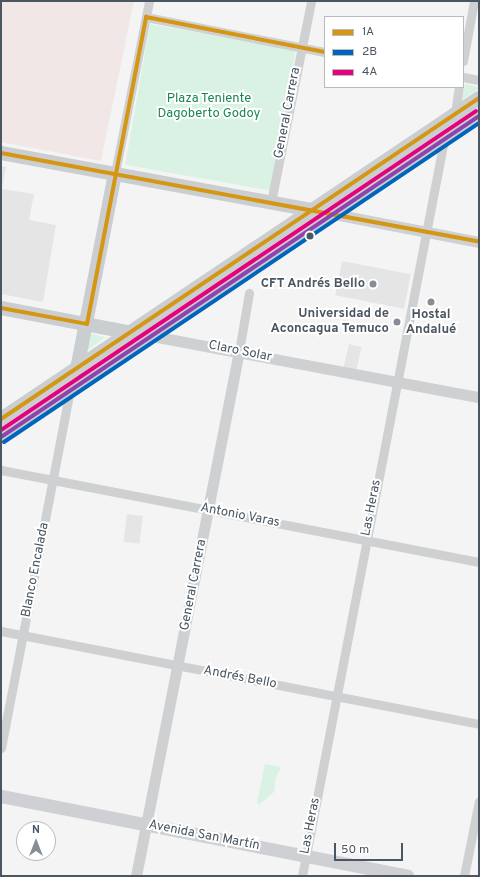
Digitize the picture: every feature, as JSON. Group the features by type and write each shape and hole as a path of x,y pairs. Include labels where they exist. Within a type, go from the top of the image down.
{"main road":[{"path":"1,419 129,332 315,210 479,98"},
{"path":"1,437 479,116"},
{"path":"1,153 334,214"},
{"path":"54,402 79,366 115,173"},
{"name":"Claro Solar","path":"1,308 152,336"},
{"name":"Avenida San Martín","path":"1,796 407,876"}],"street":[{"path":"115,173 149,1"},
{"name":"General Carrera","path":"271,202 311,1"},
{"path":"464,56 474,1"},
{"path":"146,17 324,52"},
{"path":"464,77 479,80"},
{"path":"455,114 459,88"},
{"name":"Las Heras","path":"302,876 396,381 444,140"},
{"path":"334,214 479,242"},
{"name":"General Carrera","path":"136,876 250,293"},
{"name":"Claro Solar","path":"152,336 239,351 479,397"},
{"name":"Blanco Encalada","path":"1,748 70,391"},
{"name":"Antonio Varas","path":"1,470 479,562"},
{"name":"Andrés Bello","path":"1,631 479,724"},
{"path":"464,876 479,801"}],"shaded area":[{"path":"1,1 134,1 101,161 1,142"},
{"path":"1,166 6,167 2,189 34,194 29,220 56,225 43,302 1,294"},
{"name":"CFT Andrés Bello","path":"342,261 411,274 404,309 335,295"},
{"path":"349,344 362,347 356,371 343,368"},
{"path":"127,514 143,516 139,544 124,542"}],"green space":[{"name":"Plaza Teniente Dagoberto Godoy","path":"150,24 296,50 271,191 125,165"},
{"path":"465,84 479,87 479,89 462,100"},
{"path":"479,104 479,110 345,201 339,200"},
{"path":"91,334 105,337 87,351"},
{"path":"265,764 281,767 276,777 274,792 259,805 257,803"}],"transit line":[{"name":"1A","path":"1,308 87,324 146,17 324,52"},
{"name":"1A","path":"1,419 479,98"},
{"name":"4A","path":"1,430 476,111"},
{"path":"1,437 479,116"},
{"name":"2B","path":"4,442 479,123"},
{"name":"1A","path":"1,153 479,242"}],"place":[{"name":"CFT Andrés Bello","path":"373,284"},
{"name":"Hostal Andalué","path":"431,302"},
{"name":"Universidad de Aconcagua Temuco","path":"397,322"}]}
